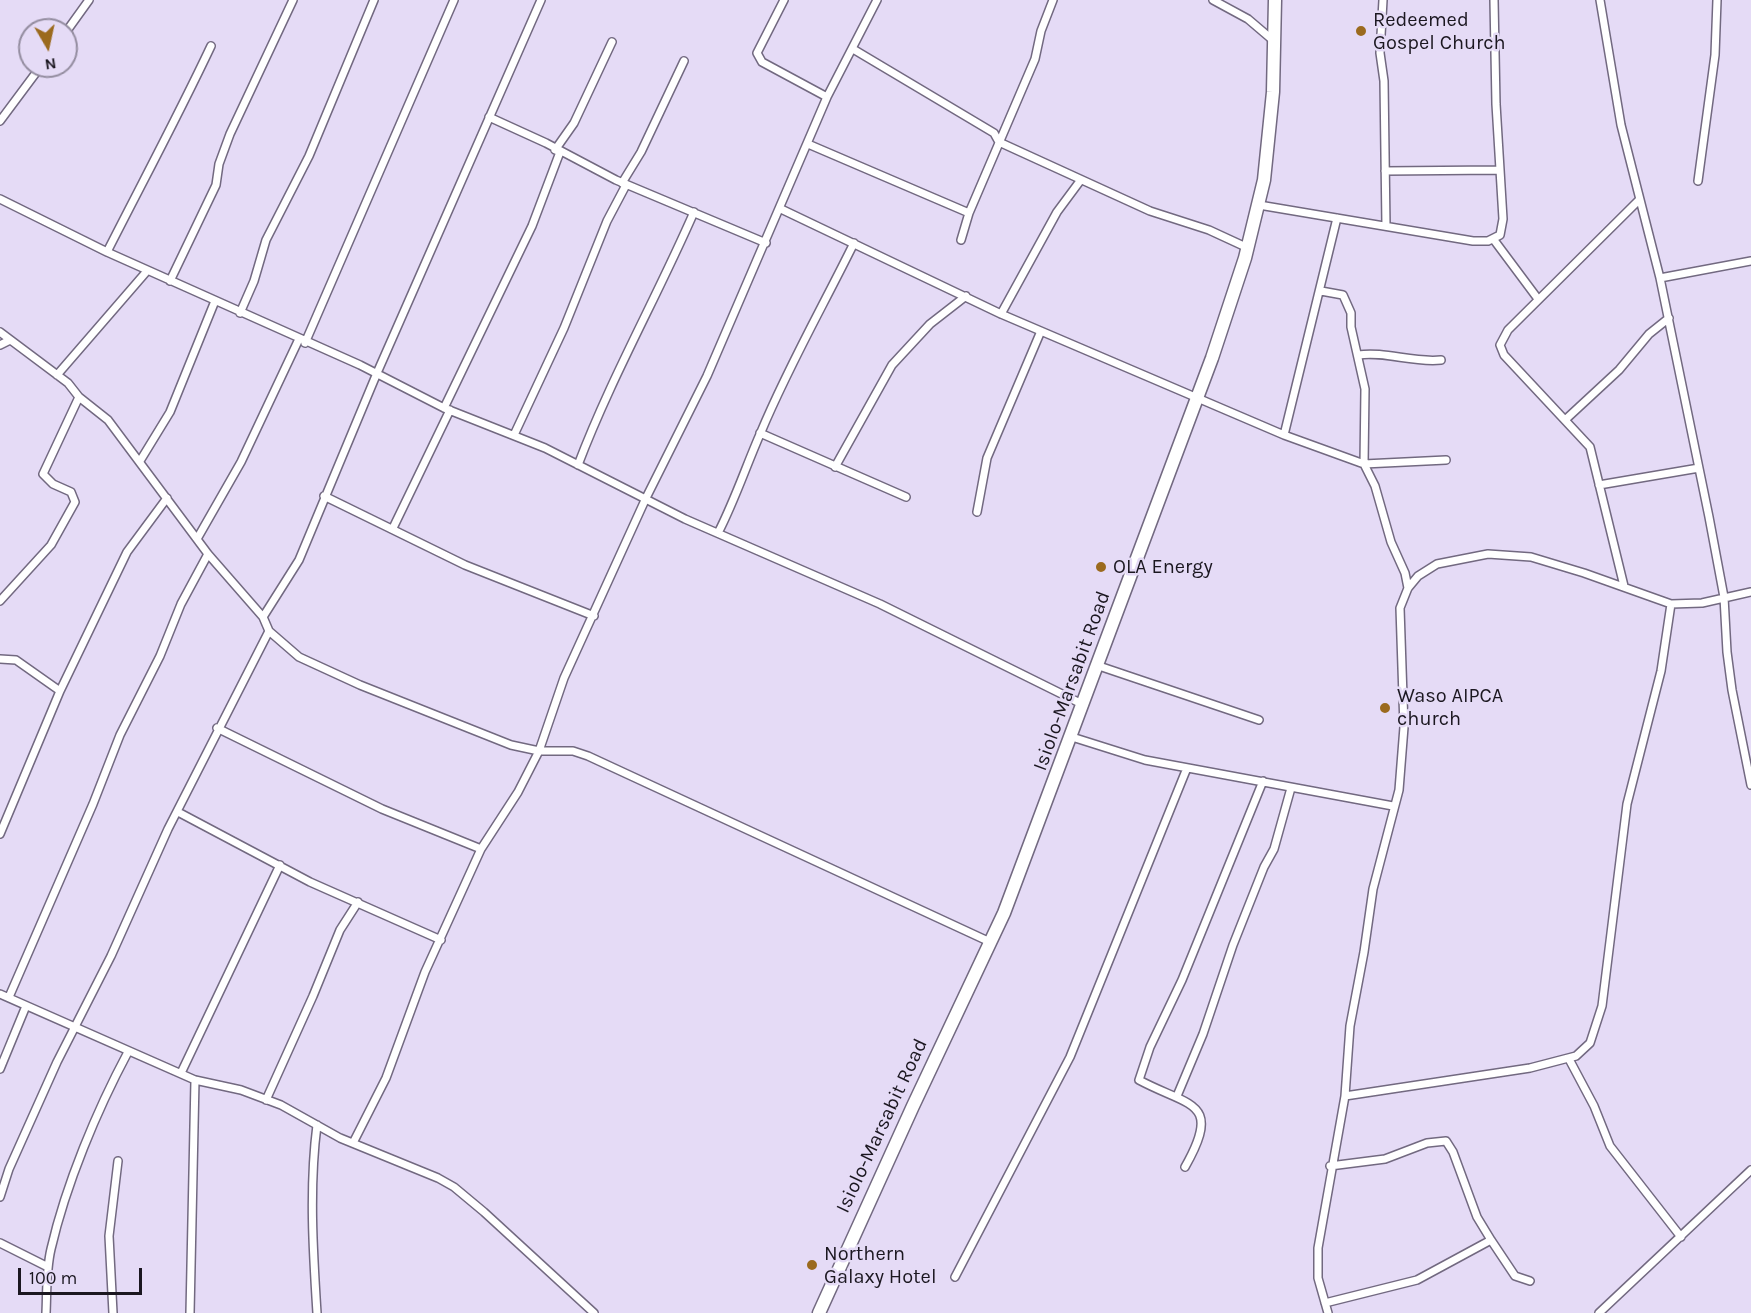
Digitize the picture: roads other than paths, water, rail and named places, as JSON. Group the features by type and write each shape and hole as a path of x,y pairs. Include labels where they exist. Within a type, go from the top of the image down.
{"highway":[{"name":"Isiolo-Marsabit Road","path":"819,1313 1004,914 1197,399 1248,248 1259,205 1268,153 1275,42 1275,0"}],"street":[{"path":"76,18 89,0"},
{"path":"170,281 216,185 219,164 230,134 293,0"},
{"path":"240,313 254,281 266,240 309,156 374,0"},
{"path":"197,539 241,462 302,341 454,0"},
{"path":"263,617 299,560 377,373 541,0"},
{"path":"784,0 757,53 762,62 827,97"},
{"path":"353,1143 386,1078 425,972 481,849 518,792 539,751 564,678 646,498 707,376 781,209 827,97 877,0"},
{"path":"961,240 969,213 1035,59 1041,31 1053,0"},
{"path":"1213,0 1248,19 1275,42"},
{"path":"1383,0 1380,53 1384,81 1386,226"},
{"path":"1259,205 1473,241 1494,240 1500,235 1503,219 1499,170 1494,0"},
{"path":"1600,0 1621,124 1669,318 1724,597 1727,652 1751,785"},
{"path":"1698,181 1715,55 1717,0"},
{"path":"393,528 532,226 558,151 574,123 612,42"},
{"path":"107,252 141,181 160,154 211,46"},
{"path":"853,49 994,133 999,142 1080,181 1150,211 1209,230 1248,248"},
{"path":"514,435 564,328 607,221 684,61"},
{"path":"0,121 32,78"},
{"path":"489,117 624,184 766,243"},
{"path":"808,144 969,213"},
{"path":"1385,171 1499,170"},
{"path":"1000,314 1057,212 1080,181"},
{"path":"0,199 147,271 377,373 447,409 514,435 718,533 880,604 1084,705"},
{"path":"1624,586 1590,447 1500,349 1508,330 1639,200"},
{"path":"781,209 1000,314 1284,435 1364,464 1446,460"},
{"path":"578,465 636,330 674,258 694,212"},
{"path":"1284,435 1322,291 1338,218"},
{"path":"1494,240 1538,299"},
{"path":"718,533 738,493 760,433 854,243"},
{"path":"1660,278 1751,261"},
{"path":"57,375 147,271"},
{"path":"1322,291 1343,295 1347,298 1365,389 1364,464 1375,486 1391,542 1405,573 1408,588"},
{"path":"835,467 892,365 908,345 966,296"},
{"path":"140,461 170,412 215,301"},
{"path":"1565,420 1602,387 1649,334 1669,318"},
{"path":"977,513 987,458 1041,331"},
{"path":"0,332 57,375 79,397 108,420 208,554 263,617 269,631 299,657 345,679 496,739 539,751 573,752 588,756 990,942"},
{"path":"0,345 10,340"},
{"path":"1358,355 1378,353 1411,360 1441,360"},
{"path":"0,601 51,545 75,502 71,492 53,484 43,474 79,397"},
{"path":"760,433 906,496"},
{"path":"1599,485 1699,468"},
{"path":"324,496 465,565 594,616"},
{"path":"0,834 60,692 108,598 127,552 167,498"},
{"path":"9,997 93,804 120,735 160,656 181,604 208,554"},
{"path":"1328,1313 1318,1278 1318,1248 1330,1166 1345,1096 1356,988 1365,952 1373,889 1399,790 1404,745 1400,620 1402,601 1408,588 1425,571 1437,564 1488,554 1531,557 1624,586 1671,604 1695,604 1751,592"},
{"path":"1345,1096 1469,1079 1569,1059 1576,1056 1590,1043 1599,1018 1627,804 1661,671 1671,604"},
{"path":"0,1197 9,1169 168,829 217,728 269,631"},
{"path":"0,659 16,660 60,692"},
{"path":"1096,665 1258,720"},
{"path":"217,728 382,808 481,849"},
{"path":"1072,737 1145,760 1393,806"},
{"path":"955,1277 1070,1057 1187,768"},
{"path":"1185,1167 1195,1148 1203,1121 1197,1110 1177,1096 1139,1080 1142,1068 1182,980 1263,781"},
{"path":"1177,1096 1203,1034 1236,935 1264,867 1274,849 1291,788"},
{"path":"178,812 310,882 441,939"},
{"path":"181,1073 280,865"},
{"path":"266,1100 309,1006 340,930 358,902"},
{"path":"0,994 195,1080 240,1090 281,1105 353,1143 454,1187 594,1313"},
{"path":"0,1069 26,1006"},
{"path":"46,1313 48,1267 57,1226 87,1141 128,1052"},
{"path":"1569,1059 1594,1106 1610,1146 1681,1237"},
{"path":"190,1313 195,1080"},
{"path":"317,1125 313,1226 317,1313"},
{"path":"1330,1166 1385,1159 1427,1143 1443,1140 1453,1152 1477,1217 1491,1240 1515,1276 1530,1281"},
{"path":"113,1313 109,1236 118,1161"},
{"path":"1599,1313 1751,1170"},
{"path":"1325,1304 1417,1280 1491,1240"},
{"path":"0,1243 48,1267"},
{"path":"1610,1303 1613,1313"}],"place":[{"name":"Redeemed Gospel Church","path":"1361,31"},
{"name":"OLA Energy","path":"1101,567"},
{"name":"Waso AIPCA church","path":"1385,708"},
{"name":"Northern Galaxy Hotel","path":"812,1265"}]}
